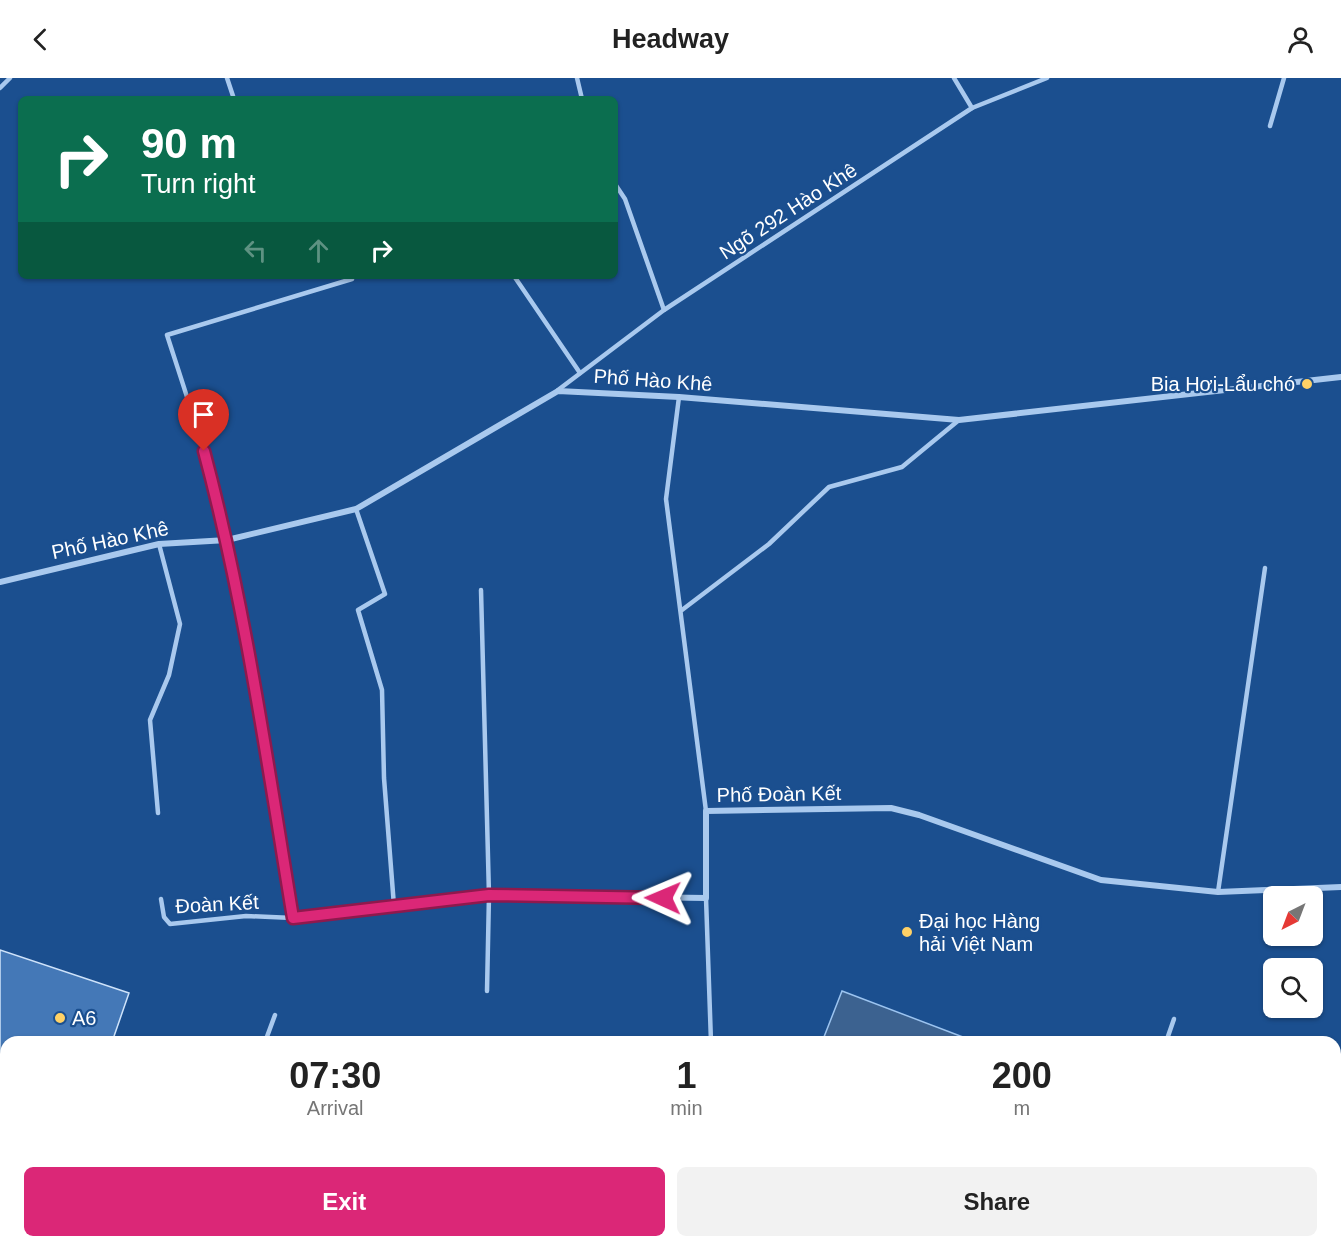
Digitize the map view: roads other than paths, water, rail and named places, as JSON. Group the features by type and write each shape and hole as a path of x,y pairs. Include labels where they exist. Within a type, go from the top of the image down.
{"street":[{"name":"Phố Hào Khê","path":"0,582 159,543 227,540 356,509 558,390 679,397 959,420 1341,377"},
{"name":"Phố Đoàn Kết","path":"706,898 706,811 891,808 919,815 1101,880 1218,892 1341,887"},
{"path":"293,918 489,895 706,898"}],"lane":[{"path":"0,88 10,78"},
{"path":"227,78 233,96"},
{"path":"577,78 581,96"},
{"path":"954,78 972,108"},
{"name":"Ngõ 292 Hào Khê","path":"558,390 664,310 972,108 1047,78"},
{"path":"1270,126 1284,78"},
{"path":"618,188 625,199 664,310"},
{"path":"293,918 266,744 227,540 198,428 168,335 352,279"},
{"path":"516,279 580,373"},
{"path":"679,397 666,499 706,811"},
{"path":"682,610 769,544 829,487 902,467 959,420"},
{"path":"356,509 385,594 358,610 382,690 384,778 394,906"},
{"path":"158,813 150,720 169,675 180,624 159,543"},
{"path":"1218,892 1264,568"},
{"path":"481,590 489,895 487,991"},
{"path":"706,898 711,1036"},
{"name":"Đoàn Kết","path":"161,899 164,917 170,924 246,916 293,918"},
{"path":"267,1036 275,1015"},
{"path":"1168,1036 1174,1019"}],"place":[{"name":"Bia Hơi-Lẩu chó","path":"1307,384"},
{"name":"Đại học Hàng hải Việt Nam","path":"907,932"},
{"name":"A6","path":"60,1018"}]}
